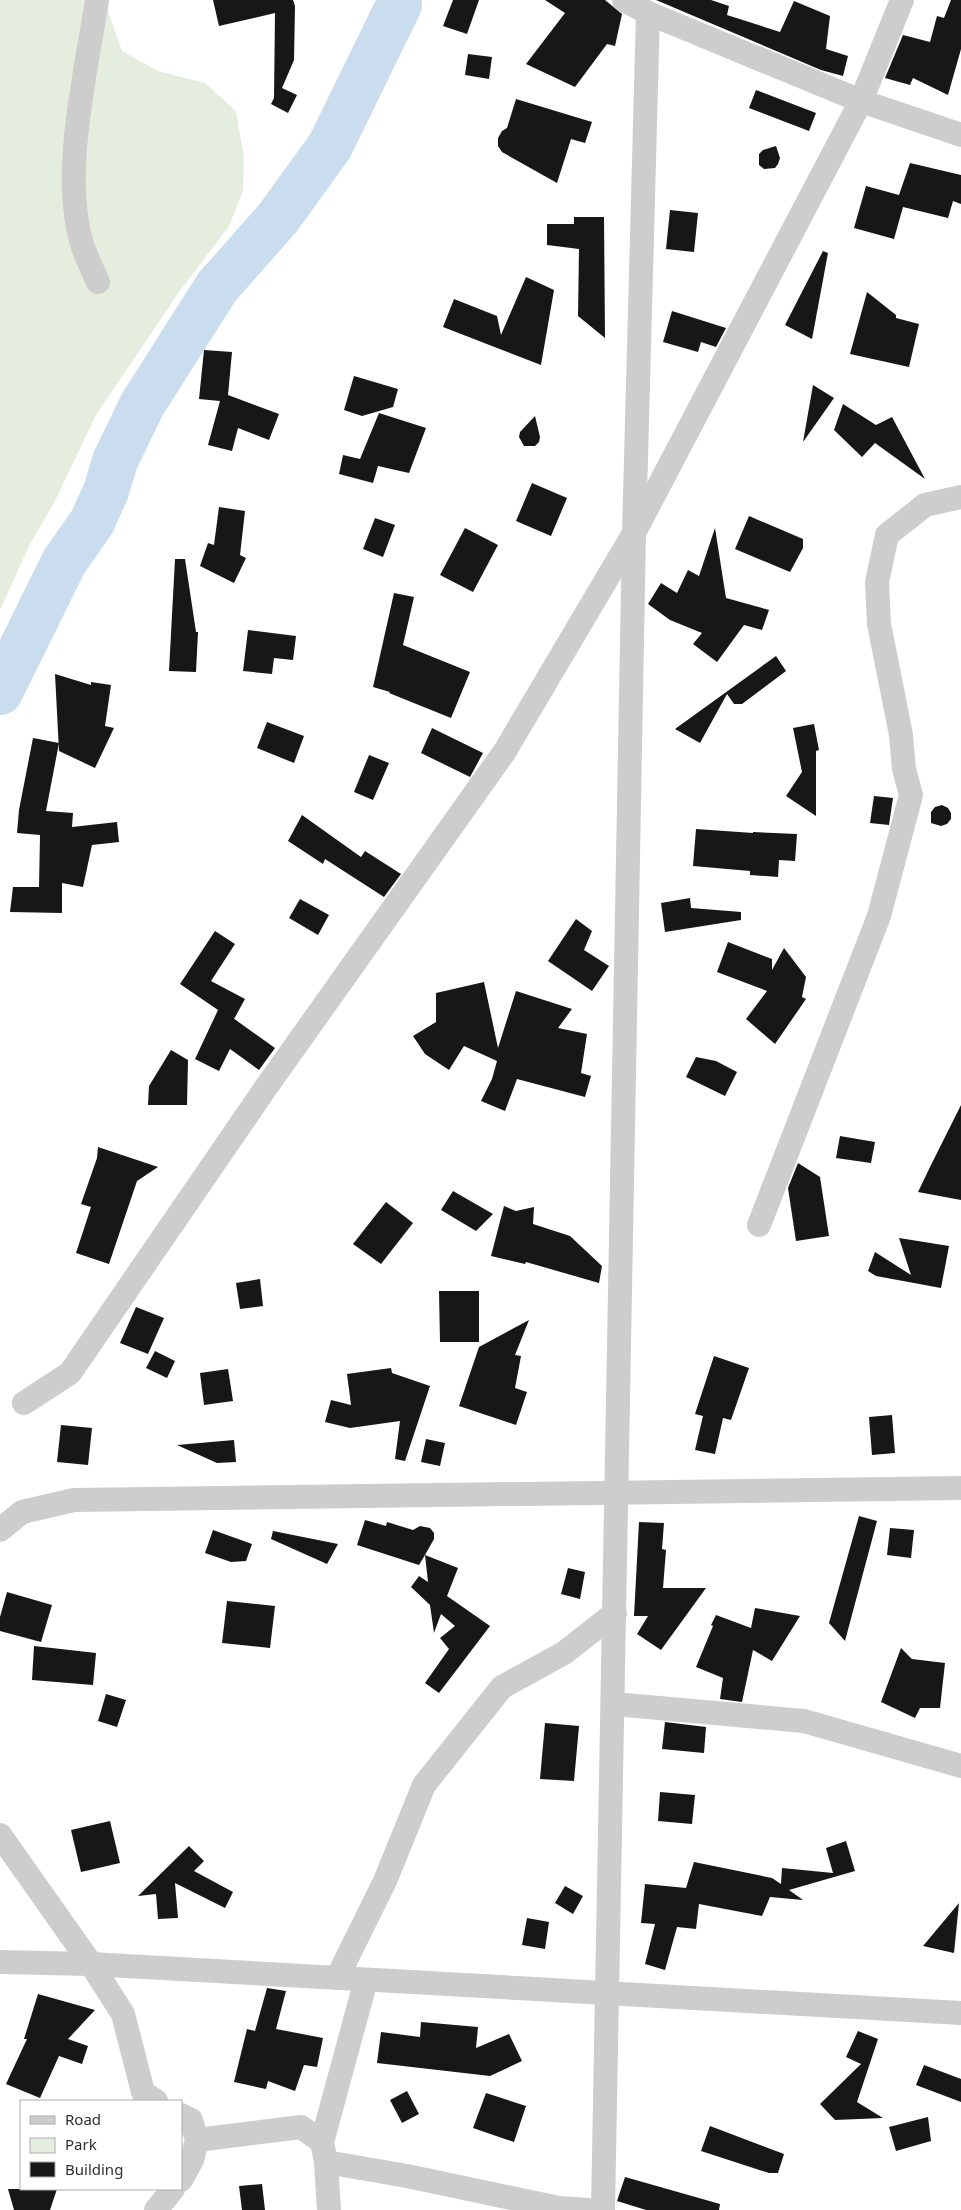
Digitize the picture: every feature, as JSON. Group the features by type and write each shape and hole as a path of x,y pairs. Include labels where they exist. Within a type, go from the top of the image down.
{"street":[{"path":"97,0 82,95 73,171 76,206 83,246 98,282"},
{"path":"624,0 648,13 862,101 961,135"},
{"path":"24,1403 70,1373 267,1086 505,751 634,533 862,101 902,0"},
{"path":"603,2210 614,1704 616,1493 634,533 648,13"},
{"path":"759,1225 879,916 911,796 904,769 901,735 879,624 877,582 887,535 925,504 961,497"},
{"path":"0,1530 22,1512 74,1500 961,1488"},
{"path":"337,1978 385,1881 424,1786 502,1687 564,1654 615,1614"},
{"path":"614,1704 804,1721 961,1766"},
{"path":"0,1835 91,1964 123,2014 143,2092 155,2100"},
{"path":"0,1962 91,1964 961,2013"},
{"path":"329,2210 324,2152 366,1980"},
{"path":"182,2116 191,2120 197,2140 192,2160 182,2178"},
{"path":"197,2140 301,2127 324,2152 407,2176 559,2208 589,2210"},
{"path":"156,2210 172,2190"}],"green space":[{"path":"0,0 104,0 122,51 158,71 205,83 236,111 244,157 243,191 229,226 179,292 96,415 54,503 30,544 0,610"}],"building":[{"path":"213,0 293,0 295,6 294,60 282,88 297,95 288,113 271,104 274,98 275,13 219,26"},
{"path":"453,0 479,0 467,34 443,26"},
{"path":"545,0 605,0 622,14 615,46 607,44 575,87 526,64 565,13"},
{"path":"656,0 711,0 729,6 727,15 780,32 794,1 830,16 826,49 848,56 843,76 821,70"},
{"path":"951,0 961,0 961,49 948,95 913,78 910,85 885,78 903,35 930,42 937,16 944,18"},
{"path":"468,54 492,57 489,79 465,75"},
{"path":"756,90 816,113 809,131 749,108"},
{"path":"516,99 592,122 585,143 571,139 557,183 502,152 498,146 498,138 502,131 507,128"},
{"path":"776,146 780,158 778,164 775,168 764,169 759,165 759,154 763,150"},
{"path":"910,163 961,175 961,204 953,201 948,218 903,207 894,239 854,228 866,186 899,195"},
{"path":"670,210 698,213 694,252 666,249"},
{"path":"574,217 604,217 605,338 578,316 579,249 547,245 547,224 574,224"},
{"path":"823,251 828,253 812,339 785,325"},
{"path":"526,277 554,290 541,365 443,327 454,299 497,316 501,335"},
{"path":"867,292 896,315 896,318 919,324 909,367 850,354"},
{"path":"672,311 726,328 716,347 701,342 698,352 663,342"},
{"path":"204,350 232,352 228,395 279,414 269,440 238,428 232,451 208,445 220,401 199,399"},
{"path":"354,376 398,389 393,407 362,416 344,410"},
{"path":"813,385 834,398 803,442"},
{"path":"843,404 876,425 892,417 925,479 875,443 862,457 834,430"},
{"path":"379,413 426,428 409,473 378,466 373,483 339,474 343,455 360,459"},
{"path":"535,416 540,437 539,442 535,446 524,446 519,437 520,432"},
{"path":"532,483 567,498 551,536 516,521"},
{"path":"219,507 245,511 240,555 246,558 234,583 200,566 208,543 214,545"},
{"path":"749,516 803,539 803,548 790,572 735,549"},
{"path":"375,518 395,525 383,557 363,549"},
{"path":"465,528 498,545 473,592 440,575"},
{"path":"715,528 726,598 769,610 762,630 744,625 717,662 693,644 702,633 670,620 648,604 661,583 677,593 688,570 699,576"},
{"path":"175,559 185,559 196,632 198,632 196,672 169,671"},
{"path":"394,593 414,597 403,645 470,672 451,718 390,692 373,687"},
{"path":"248,630 296,636 293,660 274,658 272,674 243,671"},
{"path":"776,656 786,671 742,704 734,704 727,694 700,743 675,729"},
{"path":"55,674 91,685 91,682 111,685 105,726 114,728 95,768 59,751"},
{"path":"267,722 304,736 294,763 257,748"},
{"path":"814,724 819,750 816,751 816,816 786,796 802,772 793,728"},
{"path":"432,728 483,753 470,777 421,753"},
{"path":"33,738 59,743 46,811 73,813 72,827 117,822 119,842 92,845 83,887 62,883 62,913 10,912 13,887 39,887 40,835 17,833 19,810"},
{"path":"369,755 389,763 373,800 354,792"},
{"path":"874,796 893,798 889,825 870,823"},
{"path":"942,805 948,808 951,813 951,819 947,824 941,826 931,823 931,812 935,807"},
{"path":"302,815 361,857 365,851 401,874 384,897 325,859 323,864 288,841"},
{"path":"696,829 797,834 795,861 779,860 778,877 750,875 750,871 693,866"},
{"path":"690,898 691,908 741,912 741,920 665,932 661,903"},
{"path":"300,899 329,915 318,935 289,918"},
{"path":"576,919 592,931 584,950 609,966 592,991 548,961"},
{"path":"215,931 235,944 211,981 245,999 234,1019 275,1048 259,1070 230,1049 219,1071 195,1059 218,1010 180,984"},
{"path":"728,942 772,959 772,970 784,948 806,977 802,997 806,999 775,1044 746,1019 767,991 717,972"},
{"path":"484,982 498,1048 516,991 572,1009 558,1028 587,1034 581,1073 591,1076 585,1097 517,1079 505,1111 481,1101 492,1079 497,1061 464,1046 449,1070 425,1054 413,1036 436,1022 436,993"},
{"path":"171,1050 188,1060 187,1105 148,1105 149,1086"},
{"path":"696,1057 716,1061 737,1072 725,1096 686,1077"},
{"path":"961,1105 961,1200 918,1192 931,1165"},
{"path":"840,1136 875,1142 871,1163 836,1158"},
{"path":"98,1147 158,1167 137,1181 109,1264 76,1253 91,1207 81,1204 97,1158"},
{"path":"798,1163 820,1177 829,1236 796,1241 788,1188"},
{"path":"453,1191 493,1214 476,1231 441,1210"},
{"path":"386,1202 413,1223 381,1264 353,1244"},
{"path":"504,1206 516,1211 534,1207 533,1224 570,1236 602,1266 599,1283 526,1262 525,1264 491,1256"},
{"path":"899,1238 949,1246 941,1288 876,1276 868,1271 875,1252 911,1275"},
{"path":"260,1279 263,1306 240,1309 236,1283"},
{"path":"439,1291 479,1291 479,1342 440,1342"},
{"path":"136,1307 164,1318 148,1354 120,1343"},
{"path":"529,1320 515,1355 521,1356 515,1388 527,1392 516,1425 459,1406 479,1347"},
{"path":"155,1351 175,1361 167,1378 146,1368"},
{"path":"714,1356 749,1368 731,1420 723,1418 715,1454 695,1450 703,1416 695,1414"},
{"path":"391,1368 392,1373 430,1386 405,1461 395,1459 400,1421 350,1428 325,1422 331,1400 351,1405 347,1374"},
{"path":"228,1369 233,1401 204,1405 200,1373"},
{"path":"892,1415 895,1453 872,1455 869,1417"},
{"path":"61,1425 92,1428 88,1465 57,1462"},
{"path":"426,1439 445,1443 440,1466 421,1462"},
{"path":"234,1440 236,1462 217,1463 177,1445"},
{"path":"859,1516 877,1521 845,1641 829,1623"},
{"path":"365,1520 386,1526 387,1522 413,1530 420,1526 430,1528 434,1533 434,1539 419,1565 357,1545"},
{"path":"639,1522 664,1523 662,1549 666,1550 663,1588 706,1588 661,1650 637,1634 648,1616 634,1616"},
{"path":"890,1528 914,1530 911,1558 887,1555"},
{"path":"213,1530 252,1544 246,1561 231,1562 205,1553"},
{"path":"273,1531 338,1544 327,1564 271,1539"},
{"path":"425,1555 458,1568 447,1596 490,1626 439,1693 425,1683 449,1649 440,1638 455,1626 441,1614 434,1633 430,1605 411,1587 419,1576 428,1582"},
{"path":"568,1568 585,1572 580,1599 561,1594"},
{"path":"7,1592 52,1605 41,1642 0,1631 0,1617"},
{"path":"227,1601 275,1606 270,1648 222,1643"},
{"path":"755,1608 800,1616 772,1661 753,1650 742,1702 720,1699 723,1678 696,1667 713,1626 711,1625 716,1615 751,1628"},
{"path":"34,1646 96,1653 93,1685 32,1680"},
{"path":"901,1648 912,1659 945,1663 940,1708 920,1708 915,1718 881,1702"},
{"path":"106,1694 126,1700 117,1727 98,1721"},
{"path":"665,1722 706,1727 704,1753 662,1749"},
{"path":"545,1723 579,1726 574,1781 540,1779"},
{"path":"660,1792 695,1795 692,1824 658,1821"},
{"path":"110,1821 120,1863 81,1872 71,1830"},
{"path":"846,1841 855,1871 789,1890 803,1900 770,1897 762,1916 699,1904 696,1929 677,1927 665,1970 645,1964 655,1924 641,1923 645,1884 686,1888 694,1862 772,1878 781,1884 782,1868 833,1873 826,1848"},
{"path":"189,1846 204,1861 194,1871 233,1892 225,1908 175,1883 178,1918 158,1919 156,1894 138,1896"},
{"path":"565,1886 583,1896 573,1914 555,1903"},
{"path":"959,1903 954,1953 923,1946"},
{"path":"527,1918 549,1922 545,1949 522,1945"},
{"path":"267,1988 286,1991 276,2029 323,2038 317,2067 304,2065 295,2091 268,2081 266,2089 234,2082 247,2029 255,2031"},
{"path":"38,1994 95,2010 68,2039 88,2046 82,2064 59,2056 40,2098 6,2084 27,2039 24,2039"},
{"path":"421,2022 478,2027 476,2048 509,2034 522,2061 490,2076 377,2063 381,2032 420,2037"},
{"path":"858,2031 878,2039 857,2102 883,2118 835,2120 820,2104 861,2064 846,2057"},
{"path":"924,2065 961,2079 961,2102 916,2085"},
{"path":"407,2091 419,2114 402,2123 390,2100"},
{"path":"486,2093 526,2106 514,2142 473,2128"},
{"path":"928,2117 931,2141 896,2151 889,2127"},
{"path":"710,2126 784,2154 778,2173 769,2173 701,2151"},
{"path":"625,2177 720,2204 719,2210 646,2210 617,2201"},
{"path":"262,2184 265,2210 242,2210 239,2186"},
{"path":"8,2189 57,2190 50,2210 14,2210"}],"waterway":[{"path":"0,692 64,562 92,522 106,491 115,461 142,405 217,287 278,218 330,146 399,5 399,0"}]}
